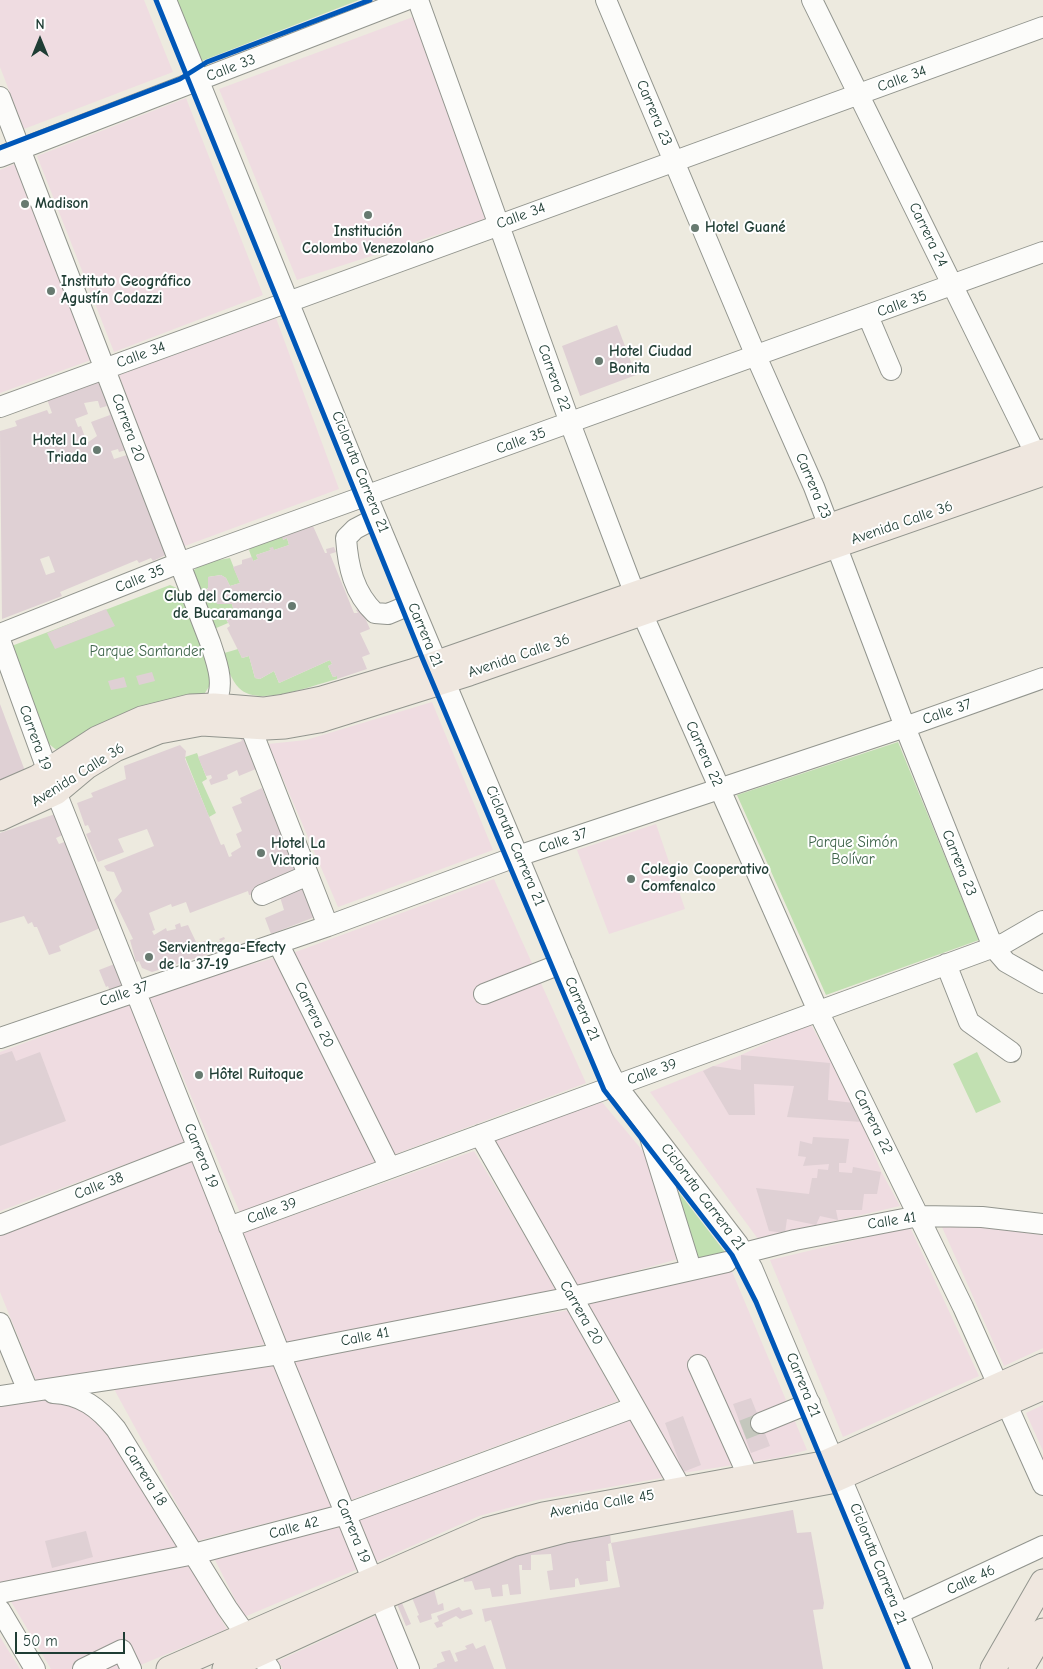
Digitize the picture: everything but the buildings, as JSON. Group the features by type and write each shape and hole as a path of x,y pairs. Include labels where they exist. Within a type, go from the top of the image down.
{"main road":[{"name":"Avenida Calle 36","path":"0,818 52,782 159,731 202,723 250,726 303,724 441,673 1041,462"},
{"name":"Avenida Calle 36","path":"0,794 52,782 97,739 134,722 166,712 214,706 263,710 441,673"},
{"name":"Avenida Calle 45","path":"376,1589 537,1536 817,1485 837,1469 1002,1395 1043,1366"},
{"name":"Avenida Calle 45","path":"1002,1395 1043,1387"},
{"name":"Avenida Calle 45","path":"225,1669 487,1530 514,1522 748,1478 812,1467 837,1469"},
{"path":"993,1669 1043,1582"},
{"path":"1021,1669 1043,1631"},
{"name":"Avenida Calle 45","path":"169,1669 258,1652"}],"street":[{"name":"Carrera 21","path":"166,0 376,518 562,963 616,1085 644,1122 769,1304 899,1613 917,1666"},
{"name":"Calle 33","path":"0,157 406,0"},
{"name":"Carrera 22","path":"418,0 570,423 639,604 818,1011 919,1216 1043,1485"},
{"name":"Carrera 23","path":"606,0 834,536 905,727 993,947 1006,962 1043,984"},
{"name":"Carrera 24","path":"812,0 1041,462"},
{"name":"Calle 34","path":"0,407 1043,27"},
{"name":"Carrera 20","path":"0,97 106,368 220,671 220,688 214,706"},
{"name":"Calle 35","path":"0,634 179,563 1043,252"},
{"path":"868,316 891,370"},
{"path":"376,518 355,529 346,538 351,575 363,602 375,613 388,614 403,610 412,604"},
{"name":"Carrera 19","path":"0,640 52,782 280,1354 409,1669"},
{"name":"Calle 37","path":"0,1038 135,990 328,926 518,856 905,727 1043,678"},
{"path":"250,726 328,926"},
{"path":"262,895 308,875"},
{"name":"Calle 39","path":"229,1227 993,947 1018,937 1043,921"},
{"name":"Carrera 20","path":"278,943 390,1168"},
{"path":"484,994 562,963"},
{"path":"946,964 969,1022 1011,1052"},
{"name":"Carrera 21","path":"644,1122 691,1269"},
{"name":"Carrera 20","path":"480,1135 682,1490"},
{"name":"Calle 38","path":"0,1225 198,1148"},
{"name":"Calle 41","path":"0,1396 280,1354 572,1297 736,1258 795,1240 919,1216 982,1217 1043,1224"},
{"path":"0,1323 28,1391"},
{"path":"698,1365 744,1430 748,1478"},
{"name":"Carrera 18","path":"28,1391 63,1393 79,1398 94,1406 106,1416 258,1652"},
{"path":"744,1430 810,1403"},
{"name":"Calle 42","path":"0,1593 194,1554 346,1514 634,1406"},
{"name":"Calle 46","path":"899,1613 1043,1546"},
{"path":"0,1610 35,1669"},
{"path":"83,1669 122,1650 131,1669"}],"shaded area":[{"path":"0,0 144,0 173,72 24,129 0,67"},
{"path":"413,17 489,218 297,280 219,89"},
{"path":"186,98 263,295 114,352 37,156"},
{"path":"17,163 91,360 0,393 0,170"},
{"path":"276,318 339,489 182,547 119,375"},
{"path":"432,702 493,850 338,907 268,744 306,740"},
{"name":"Colegio Cooperativo Comfenalco","path":"656,824 685,909 609,934 577,850"},
{"path":"494,879 586,1083 393,1155 290,954"},
{"path":"274,958 377,1163 241,1215 148,994"},
{"path":"134,1002 186,1142 0,1211 0,1052"},
{"path":"810,1023 854,1103 881,1171 900,1206 758,1239 650,1092 741,1055"},
{"path":"602,1102 647,1156 678,1259 578,1287 493,1139"},
{"path":"474,1151 560,1294 286,1344 243,1233"},
{"path":"193,1160 267,1344 36,1381 0,1292 0,1233"},
{"path":"954,1223 1043,1235 1043,1348 1004,1366 942,1227"},
{"path":"910,1227 979,1376 843,1437 770,1260"},
{"path":"731,1269 807,1450 783,1457 683,1473 584,1301"},
{"path":"569,1310 618,1401 351,1500 293,1359"},
{"path":"275,1363 334,1506 197,1541 114,1389"},
{"path":"32,1400 54,1400 83,1410 109,1432 178,1548 0,1583 0,1405"},
{"path":"1043,1405 1043,1451 1026,1413"},
{"path":"630,1418 667,1477 537,1500 479,1516 376,1562 359,1518"},
{"path":"341,1526 358,1569 244,1617 214,1558"},
{"path":"188,1564 227,1629 131,1669 51,1669 9,1598"},
{"path":"379,1614 401,1669 283,1669 278,1661"},
{"path":"0,1637 20,1669 0,1669"}],"green space":[{"path":"174,0 359,0 199,62"},
{"path":"283,534 283,540 287,538 289,545 274,550 270,548 271,550 256,555 258,559 253,561 249,550 255,544"},
{"path":"230,558 240,583 230,586 226,578 221,575 208,577 208,588 205,590 214,591 217,604 232,604 234,612 225,617 228,623 214,629 193,571 202,563"},
{"name":"Parque Santander","path":"170,585 181,590 213,672 212,682 201,699 59,752 49,744 9,647"},
{"path":"238,649 242,658 249,656 255,678 260,679 274,671 279,683 330,660 332,664 328,666 333,677 337,676 337,679 272,696 248,694 236,685 221,654"},
{"name":"Parque Simón Bolívar","path":"898,742 979,940 826,995 737,795"},
{"path":"197,753 207,779 202,782 216,813 209,817 185,757"},
{"path":"977,1052 1001,1102 976,1113 953,1064"},
{"path":"667,1177 728,1256 696,1261"}],"tunnel":[{"path":"743,1430 761,1423"}],"cycle path":[{"name":"Cicloruta Carrera 21","path":"156,0 423,660 604,1090 732,1255 756,1302 908,1669"},
{"path":"0,148 180,79 207,62 370,0"}],"place":[{"name":"Madison","path":"25,204"},
{"name":"Institución Colombo Venezolano","path":"368,215"},
{"name":"Hotel Guané","path":"695,228"},
{"name":"Instituto Geográfico Agustín Codazzi","path":"51,291"},
{"name":"Hotel Ciudad Bonita","path":"599,361"},
{"name":"Hotel La Triada","path":"97,450"},
{"name":"Club del Comercio de Bucaramanga","path":"292,606"},
{"name":"Hotel La Victoria","path":"261,853"},
{"name":"Colegio Cooperativo Comfenalco","path":"631,879"},
{"name":"Servientrega-Efecty de la 37-19","path":"149,957"},
{"name":"Hôtel Ruitoque","path":"199,1075"}]}
